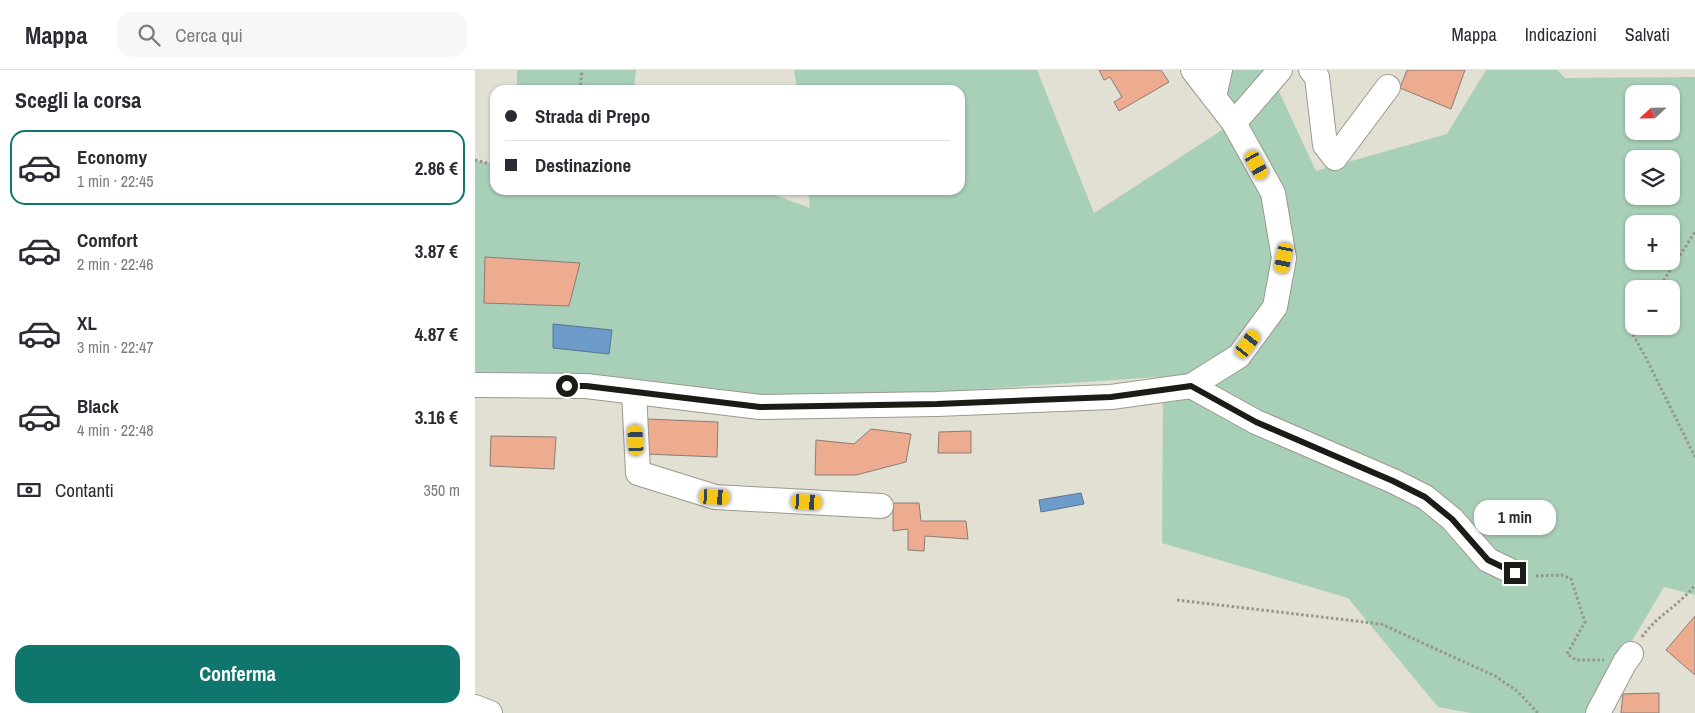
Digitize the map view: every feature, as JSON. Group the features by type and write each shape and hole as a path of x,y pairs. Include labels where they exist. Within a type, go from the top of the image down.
{"street":[{"path":"475,385 586,386 760,407 937,404 1111,397 1191,386 1239,356 1275,307 1284,258 1273,193 1234,122 1193,70"},
{"path":"1214,97 1220,70"},
{"path":"1234,122 1280,70"},
{"path":"1311,70 1317,77 1325,145 1335,158 1388,87"},
{"path":"1191,386 1256,422 1393,481 1425,497 1452,519 1488,560 1515,573"},
{"path":"634,392 638,473 715,497 881,506"},
{"path":"1599,713 1628,658"},
{"path":"475,707 490,713"}],"path":[{"path":"580,85 582,70"},
{"path":"475,160 490,163"},
{"path":"1664,280 1695,232"},
{"path":"1633,335 1647,358 1695,457"},
{"path":"1515,573 1537,576 1562,575 1571,580 1585,622 1567,654 1576,660 1628,658 1649,627 1690,592 1695,585"},
{"path":"1177,600 1381,624 1495,676 1517,692 1538,713"}],"green space":[{"path":"517,70 636,70 634,85 517,85"},
{"path":"794,70 1037,70 1094,213 1233,123 1220,70 1269,70 1316,171 1447,134 1486,70 1557,70 1565,78 1695,77 1695,595 1664,587 1589,713 1471,713 1438,707 1348,598 1162,543 1163,390 1158,377 956,391 755,396 634,380 475,372 475,160 490,164 490,195 775,195 810,208 809,195 965,195 965,85 796,85"}],"water":[{"path":"553,324 612,330 609,354 553,348"},
{"path":"1081,493 1084,504 1041,512 1039,500"}],"building":[{"path":"1099,70 1161,70 1169,82 1119,111 1114,102 1122,97 1110,77 1104,80"},
{"path":"1407,70 1465,70 1451,109 1400,88"},
{"path":"485,257 580,263 569,306 484,303"},
{"path":"647,419 718,422 717,457 646,454"},
{"path":"871,429 911,434 906,462 856,475 815,475 816,440 854,444"},
{"path":"971,431 971,453 938,453 939,432"},
{"path":"491,436 556,437 554,469 490,466"},
{"path":"893,503 919,503 921,521 966,521 968,539 925,536 924,551 908,550 908,529 893,531"},
{"path":"1695,616 1695,675 1666,650"},
{"path":"1659,693 1659,713 1621,713 1623,694"}],"route":[{"path":"567,386 586,386 760,407 937,404 1111,397 1191,386 1256,422 1393,481 1425,497 1452,519 1488,560 1515,573"}]}
